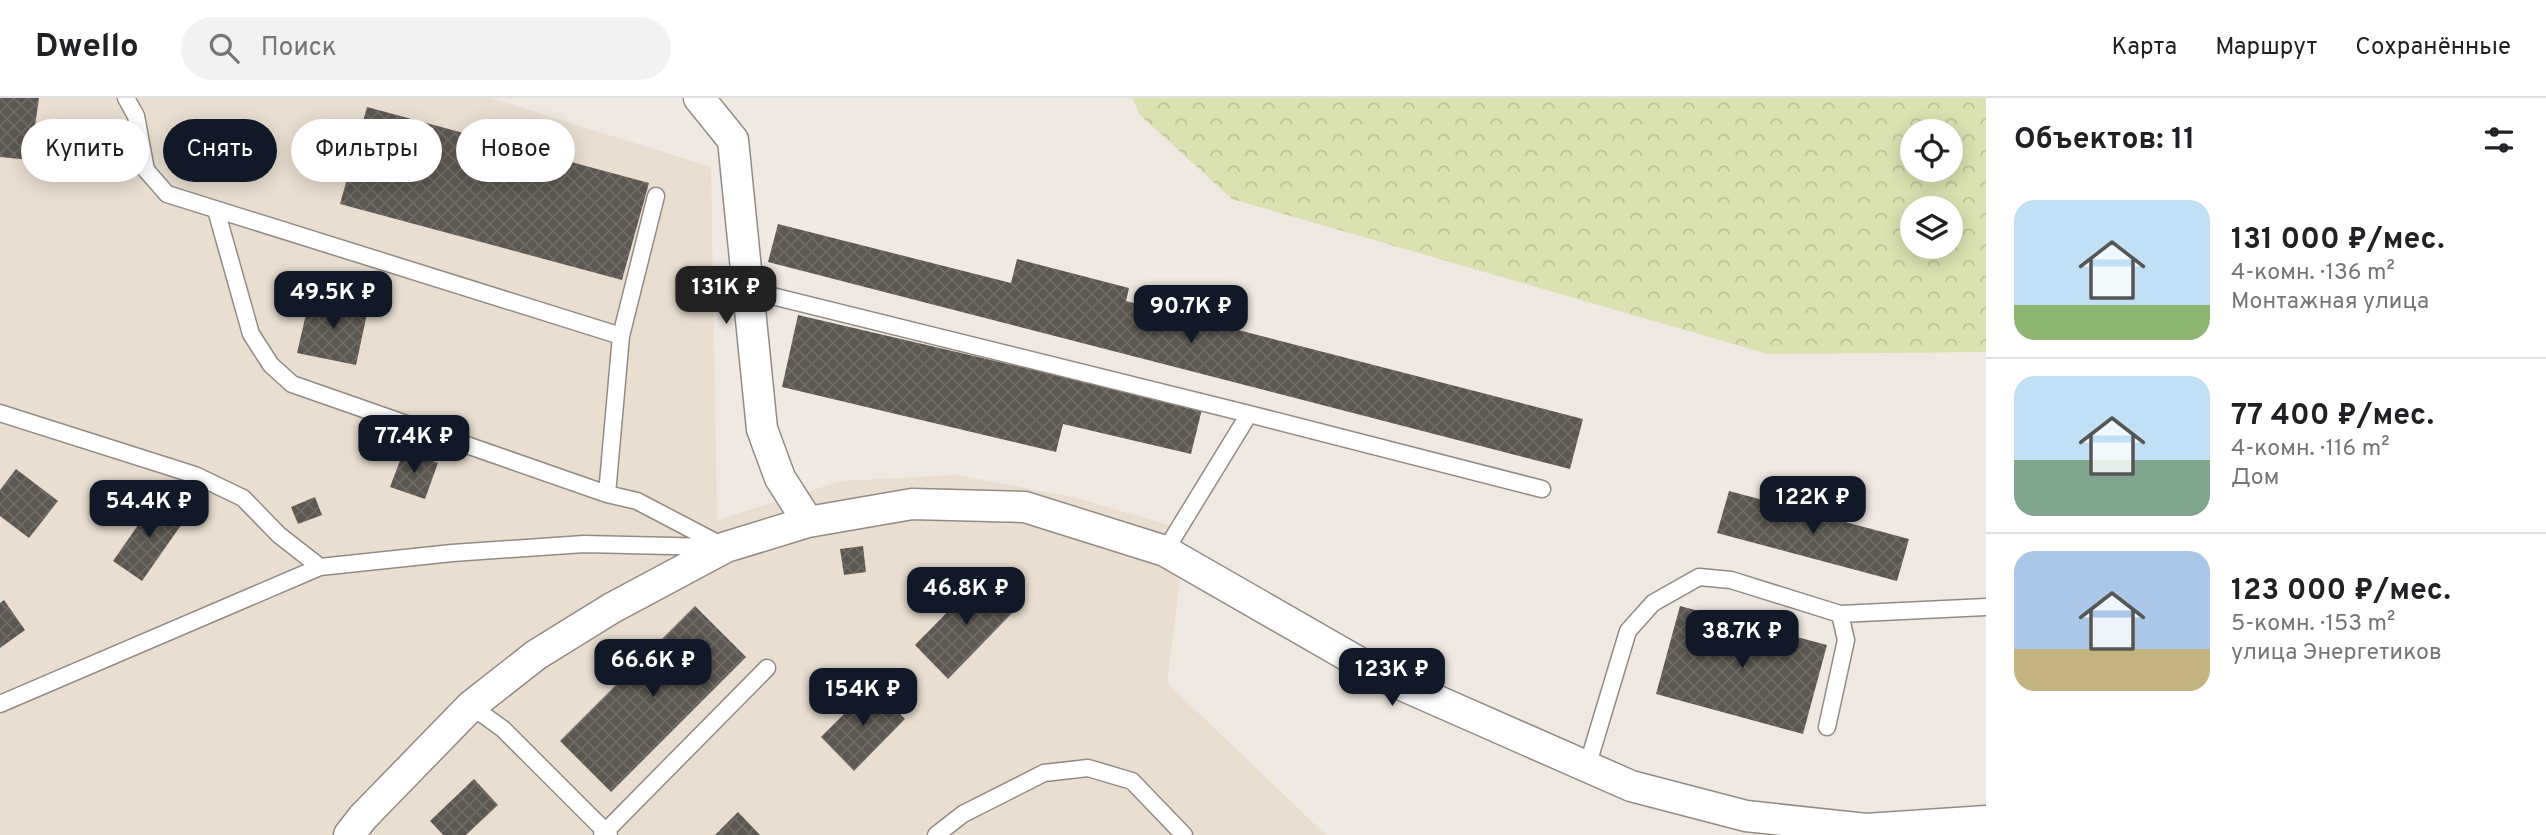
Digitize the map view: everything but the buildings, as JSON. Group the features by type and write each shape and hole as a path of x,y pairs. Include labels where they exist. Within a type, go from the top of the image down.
{"street":[{"path":"699,98 733,140 762,429 780,478 808,522"},
{"path":"349,835 363,817 471,706 536,655 612,608 726,547 808,522 912,504 1025,507 1165,551 1388,679 1631,786 1746,816 1866,829 1895,831 1986,821"}],"lane":[{"path":"126,98 136,116 146,170 167,194 621,336"},
{"path":"607,494 621,336 656,196"},
{"path":"216,209 251,334 271,365 292,384 607,494 637,501 726,547"},
{"path":"748,290 1542,489"},
{"path":"0,413 207,481 243,498 279,534 320,567"},
{"path":"1165,551 1249,414"},
{"path":"0,704 320,567 452,553 584,544 726,547"},
{"path":"1587,767 1628,631 1653,603 1699,577 1731,580 1840,614 1986,607"},
{"path":"1827,727 1846,640 1840,614"},
{"path":"471,706 503,729 605,834 767,668"},
{"path":"936,835 963,814 1044,773 1088,768 1132,781 1184,835"}],"shaded area":[{"path":"0,98 490,98 557,119 456,119 456,182 575,182 575,125 711,167 717,520 841,481 957,475 1073,497 1186,530 1167,683 1326,835 0,835"}],"green space":[{"path":"1132,98 1986,98 1986,352 1768,354 1232,199 1140,115"}]}
